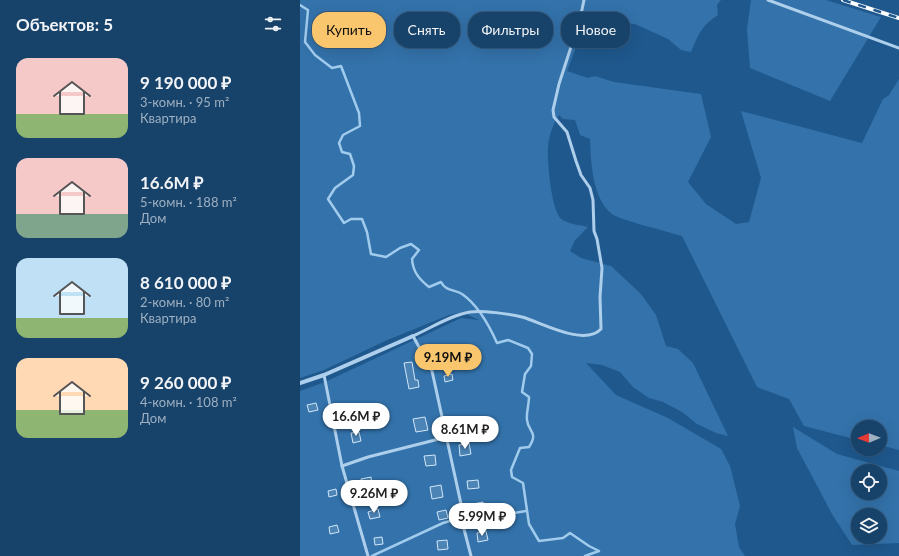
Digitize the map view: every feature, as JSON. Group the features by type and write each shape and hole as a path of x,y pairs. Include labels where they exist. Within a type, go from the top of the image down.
{"street":[{"path":"300,383 324,376 413,336"}],"lane":[{"path":"461,504 448,438 432,371 413,336 470,312 484,312 522,317 561,332 588,336 598,332 601,329 600,297 602,268 598,239 594,231 593,200 590,188 581,175 566,132 554,118 553,110 559,84 580,19 584,0"},
{"path":"768,0 899,48"},
{"path":"324,376 342,466 368,556"},
{"path":"342,466 368,456 448,438"},
{"path":"464,528 471,556"}],"shaded area":[{"path":"300,0 721,0 717,5 718,15 701,31 691,52 681,50 668,39 635,24 630,24 630,12 561,12 561,48 576,48 567,71 588,78 595,76 614,82 701,94 711,137 688,182 706,204 736,224 749,222 761,178 741,111 862,143 883,99 889,95 899,79 899,450 887,447 887,420 851,420 851,438 804,426 789,399 757,387 682,236 617,217 605,207 600,199 594,180 590,139 580,135 575,120 563,119 559,115 549,138 549,173 552,196 558,214 564,221 588,227 575,240 570,251 581,258 611,266 641,294 656,315 666,346 678,349 693,363 728,436 716,433 697,424 682,412 663,402 649,398 633,387 620,372 602,365 586,363 616,395 668,418 721,449 730,466 740,506 735,524 739,547 745,556 300,556 300,391 325,382 461,318 479,320 462,312 449,315 385,341 324,370 300,378"},
{"path":"751,0 826,0 881,17 830,101 750,68 747,29"},
{"path":"793,427 837,454 873,464 851,464 851,500 887,500 887,468 899,471 899,543 887,544 887,508 851,508 851,543 832,514 797,448"},
{"path":"851,544 876,544 852,545"}],"building":[{"path":"412,362 415,380 418,380 419,387 409,389 404,363"},
{"path":"452,374 453,380 445,382 444,376"},
{"path":"316,403 318,410 309,412 307,405"},
{"path":"351,406 353,416 342,418 341,411 345,410 344,407"},
{"path":"425,417 428,430 416,432 413,419"},
{"path":"463,417 466,428 455,431 452,420"},
{"path":"359,432 361,441 353,443 351,433"},
{"path":"469,443 471,454 460,456 459,445"},
{"path":"435,455 436,465 426,466 424,456"},
{"path":"371,477 372,486 362,488 361,479"},
{"path":"478,480 479,488 468,489 467,481"},
{"path":"441,485 443,497 432,499 430,487"},
{"path":"336,489 337,495 329,497 328,491"},
{"path":"483,502 485,511 475,514 473,504"},
{"path":"378,509 380,517 370,519 368,512"},
{"path":"446,510 448,518 439,520 437,512"},
{"path":"337,525 339,532 330,534 329,527"},
{"path":"486,531 488,540 478,542 477,533"},
{"path":"382,537 383,544 375,545 374,538"},
{"path":"447,540 448,549 438,550 437,541"}],"waterway":[{"path":"300,5 308,10 305,42 315,55 332,68 341,66 359,113 360,126 343,135 339,143 342,152 350,154 354,166 353,175 335,188 328,199 344,223 351,219 362,219 367,232 371,254 386,257 400,248 411,244 419,250 412,259 417,275 425,284 429,287 441,282 448,289 462,294 473,304 482,316 497,343 508,340 528,348 532,354 531,366 525,374 522,392 529,397 527,420 533,438 529,447 520,448 511,470 512,477 523,483 529,524 539,541 563,538 570,533 599,551 585,556"},
{"path":"372,556 443,523 467,516 478,519 526,511"}],"railway":[{"path":"843,0 899,18"}]}
